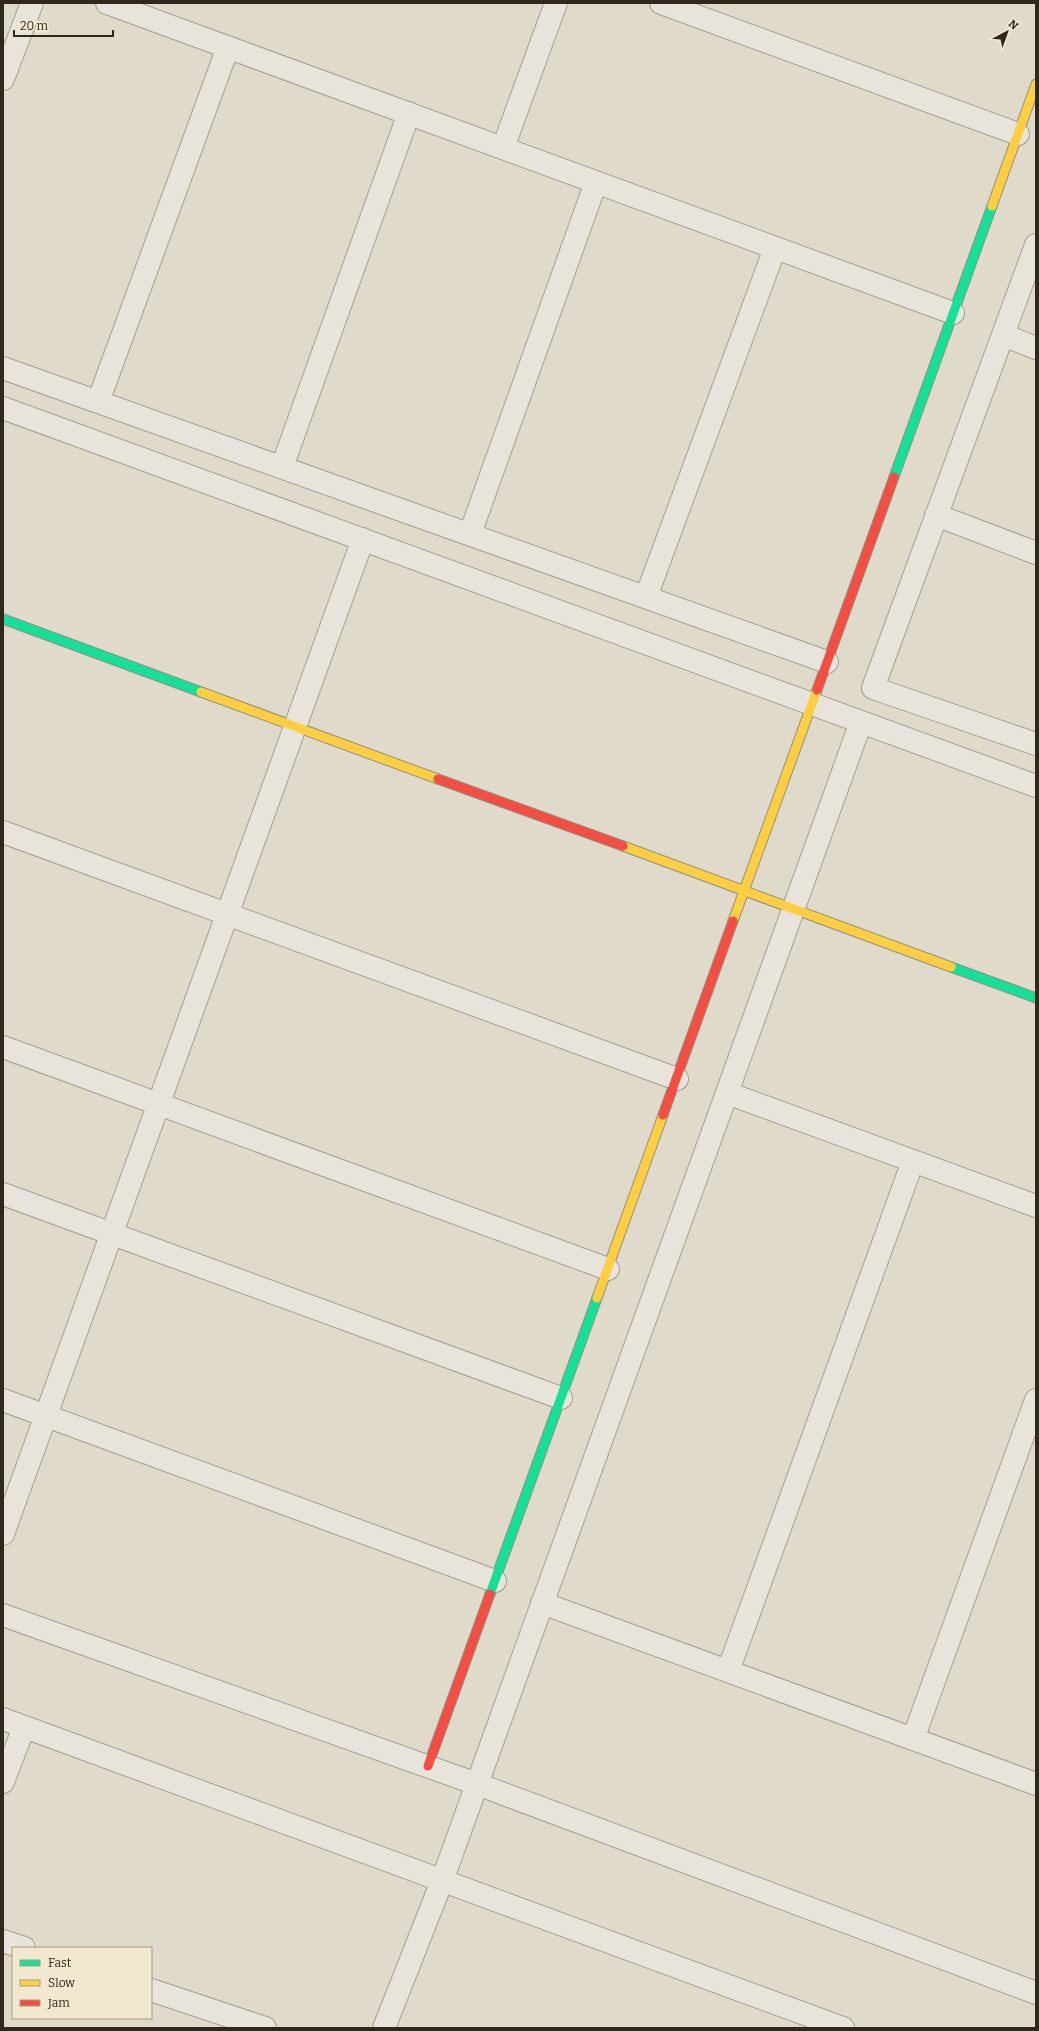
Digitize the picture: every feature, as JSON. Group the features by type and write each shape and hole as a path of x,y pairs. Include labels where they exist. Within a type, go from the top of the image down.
{"street":[{"path":"3,79 32,3"},
{"path":"107,3 953,313"},
{"path":"503,148 556,3"},
{"path":"661,3 1018,134"},
{"path":"98,402 228,47"},
{"path":"428,1766 1036,84"},
{"path":"282,467 409,113"},
{"path":"470,534 596,182"},
{"path":"1036,245 873,688 1036,744"},
{"path":"646,597 775,248"},
{"path":"1003,335 1036,348"},
{"path":"3,368 828,662"},
{"path":"3,408 1036,786"},
{"path":"936,515 1036,553"},
{"path":"3,1534 363,539"},
{"path":"3,619 1036,998"},
{"path":"384,2028 442,1881 861,722"},
{"path":"3,832 677,1079"},
{"path":"3,1047 608,1269"},
{"path":"727,1093 1036,1206"},
{"path":"728,1671 913,1161"},
{"path":"3,1194 561,1398"},
{"path":"3,1400 495,1581"},
{"path":"913,1739 1036,1400"},
{"path":"542,1603 1036,1784"},
{"path":"3,1615 428,1766 1036,1993"},
{"path":"3,1719 843,2028"},
{"path":"3,1782 24,1727"},
{"path":"3,1941 21,1947"},
{"path":"152,1990 265,2028"}],"traffic: fast":[{"path":"894,477 992,206"},
{"path":"3,619 201,692"},
{"path":"951,967 1036,998"},
{"path":"490,1594 597,1298"}],"traffic: slow":[{"path":"992,206 1036,84"},
{"path":"733,921 817,690"},
{"path":"201,692 438,779"},
{"path":"623,846 951,967"},
{"path":"597,1298 663,1115"}],"traffic: jam":[{"path":"817,690 894,477"},
{"path":"438,779 623,846"},
{"path":"663,1115 733,921"},
{"path":"428,1766 490,1594"}]}
